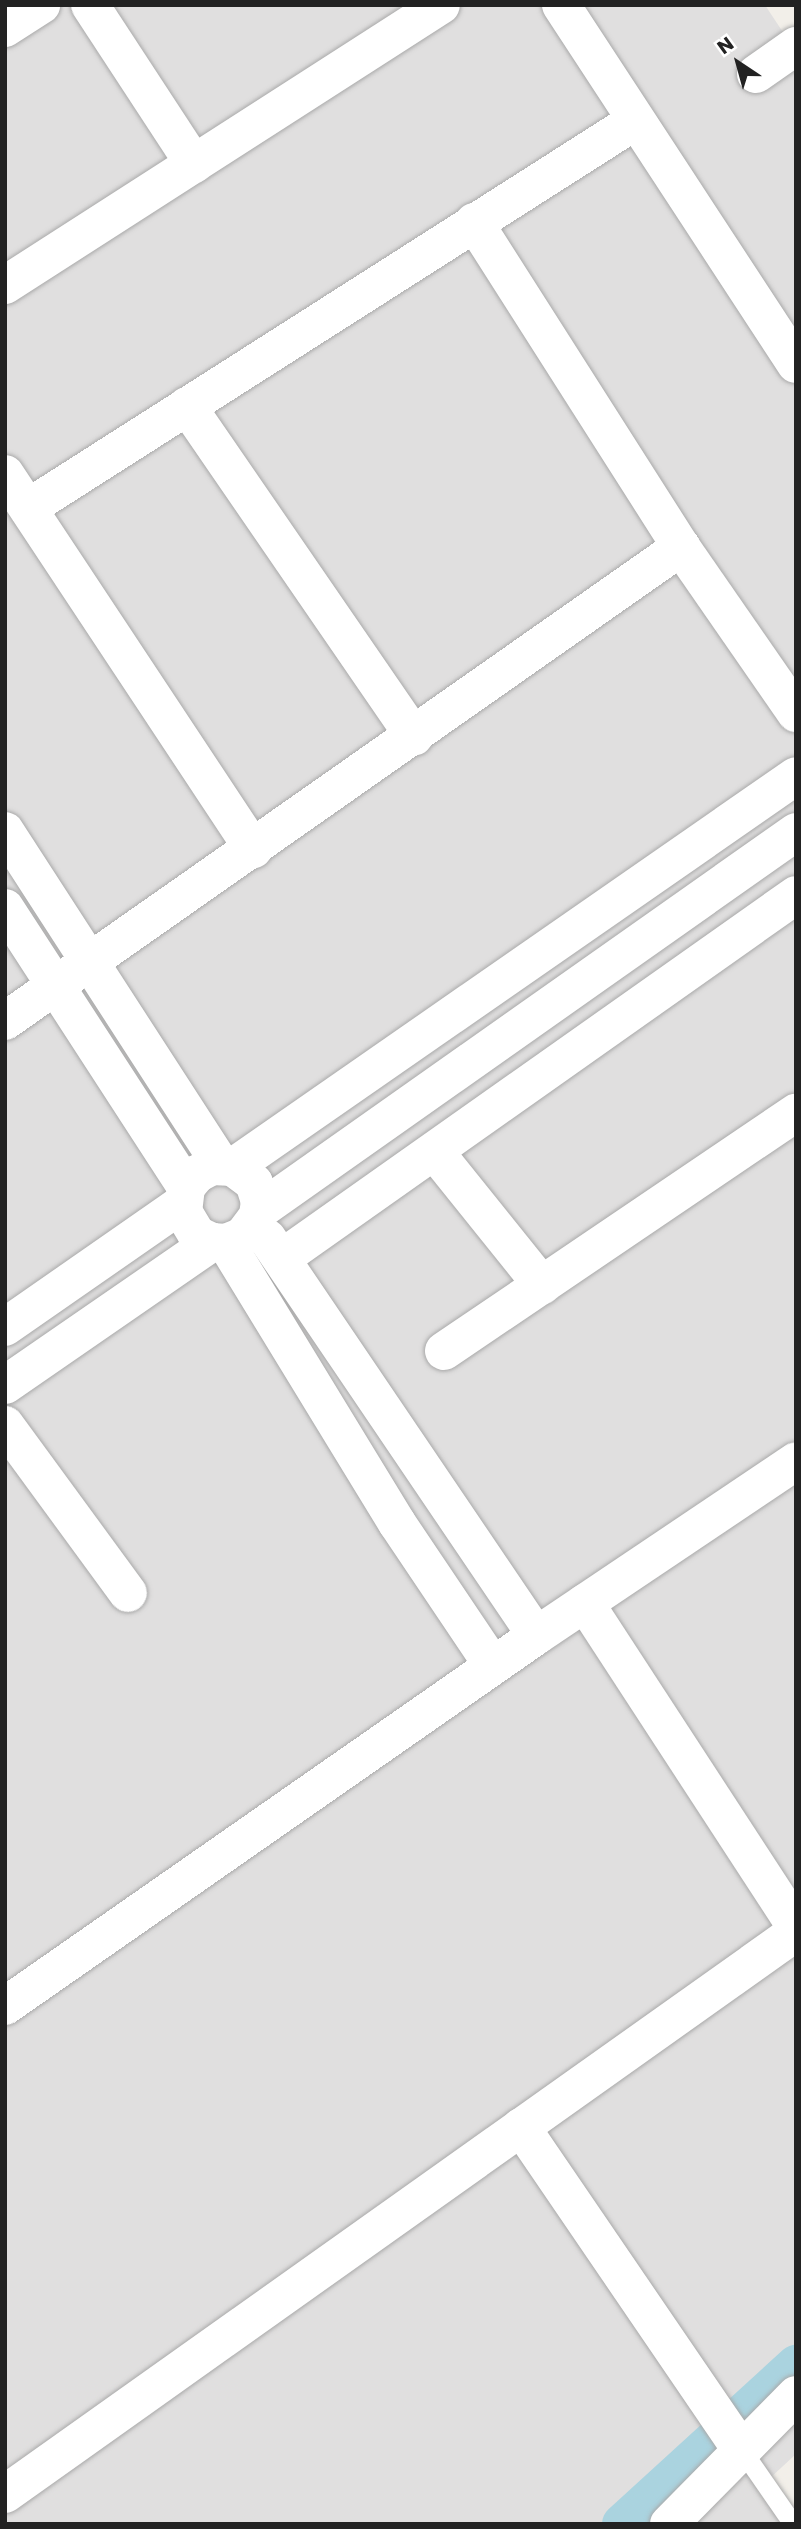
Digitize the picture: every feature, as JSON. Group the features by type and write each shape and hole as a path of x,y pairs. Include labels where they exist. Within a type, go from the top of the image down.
{"street":[{"path":"5,28 41,5"},
{"path":"90,5 194,164"},
{"path":"5,285 441,5"},
{"path":"561,5 796,364"},
{"path":"756,74 796,46"},
{"path":"28,508 635,121"},
{"path":"474,222 681,547 796,713"},
{"path":"187,406 414,736"},
{"path":"5,474 253,849"},
{"path":"5,1021 90,964 681,547"},
{"path":"5,1327 184,1196 197,1174 227,1166 796,776"},
{"path":"5,831 90,964 227,1166 242,1171 254,1184 238,1229 397,1523 493,1665"},
{"path":"5,1385 238,1229 796,832"},
{"path":"282,1258 796,895"},
{"path":"5,908 184,1196 191,1228 238,1229 282,1258 536,1636"},
{"path":"444,1352 796,1113"},
{"path":"435,1152 542,1286"},
{"path":"5,1425 128,1593"},
{"path":"5,2007 493,1665 796,1461"},
{"path":"5,2494 796,1930 585,1603"},
{"path":"521,2127 735,2439"},
{"path":"669,2524 735,2439 796,2395"}],"lane":[{"path":"735,2439 793,2524"}],"shaded area":[{"path":"5,5 765,5 796,52 796,2454 757,2490 783,2524 5,2524"}],"waterway":[{"path":"622,2524 796,2365"}]}
